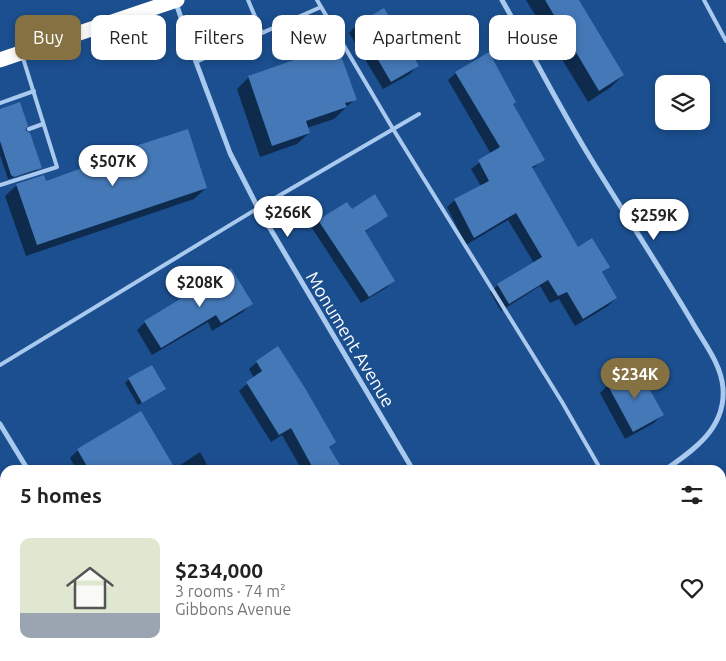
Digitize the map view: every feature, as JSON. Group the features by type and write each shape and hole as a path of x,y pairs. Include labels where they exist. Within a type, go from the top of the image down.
{"highway":[{"path":"81,33 176,0"},
{"path":"0,60 15,55"}],"street":[{"name":"Monument Avenue","path":"176,0 196,62 230,153 258,208 410,465"},
{"path":"502,0 590,157 674,290 719,368 723,389 721,411 712,432 696,448 672,465"},
{"path":"0,424 25,465"}],"lane":[{"path":"248,0 254,15"},
{"path":"317,0 557,394 597,465"},
{"path":"704,0 726,41"},
{"path":"262,33 321,7"},
{"path":"0,185 57,167 24,60"},
{"path":"196,62 201,60"},
{"path":"0,103 34,92"},
{"path":"0,365 258,208 420,114"},
{"path":"29,129 43,124"}],"building":[{"path":"545,0 579,0 624,75 599,91 576,52 576,15 554,15"},
{"path":"384,8 388,15 372,15"},
{"path":"489,52 489,60 493,60 516,102 513,104 545,160 532,167 578,247 592,238 610,267 602,272 617,298 583,319 567,292 558,296 548,280 509,304 497,284 542,257 516,213 474,238 454,199 489,181 478,160 500,147 455,72 475,60 479,60 479,58"},
{"path":"294,60 342,60 357,100 345,103 347,107 306,121 310,133 272,146 248,76"},
{"path":"378,60 415,60 419,66 391,82"},
{"path":"20,102 28,126 25,130 30,133 42,168 14,177 11,175 0,141 0,109"},
{"path":"188,129 207,188 37,245 16,184 44,175 46,181 99,162 98,158"},
{"path":"375,194 388,216 365,231 395,281 369,297 318,220 347,202 352,209"},
{"path":"231,268 253,304 221,323 216,315 161,348 144,321"},
{"path":"278,346 336,442 329,447 340,465 311,465 291,428 279,435 246,382 262,371 256,361"},
{"path":"152,365 166,389 142,403 128,378"},
{"path":"637,367 664,415 633,432 607,384"},
{"path":"141,411 173,465 86,465 77,449"}]}
